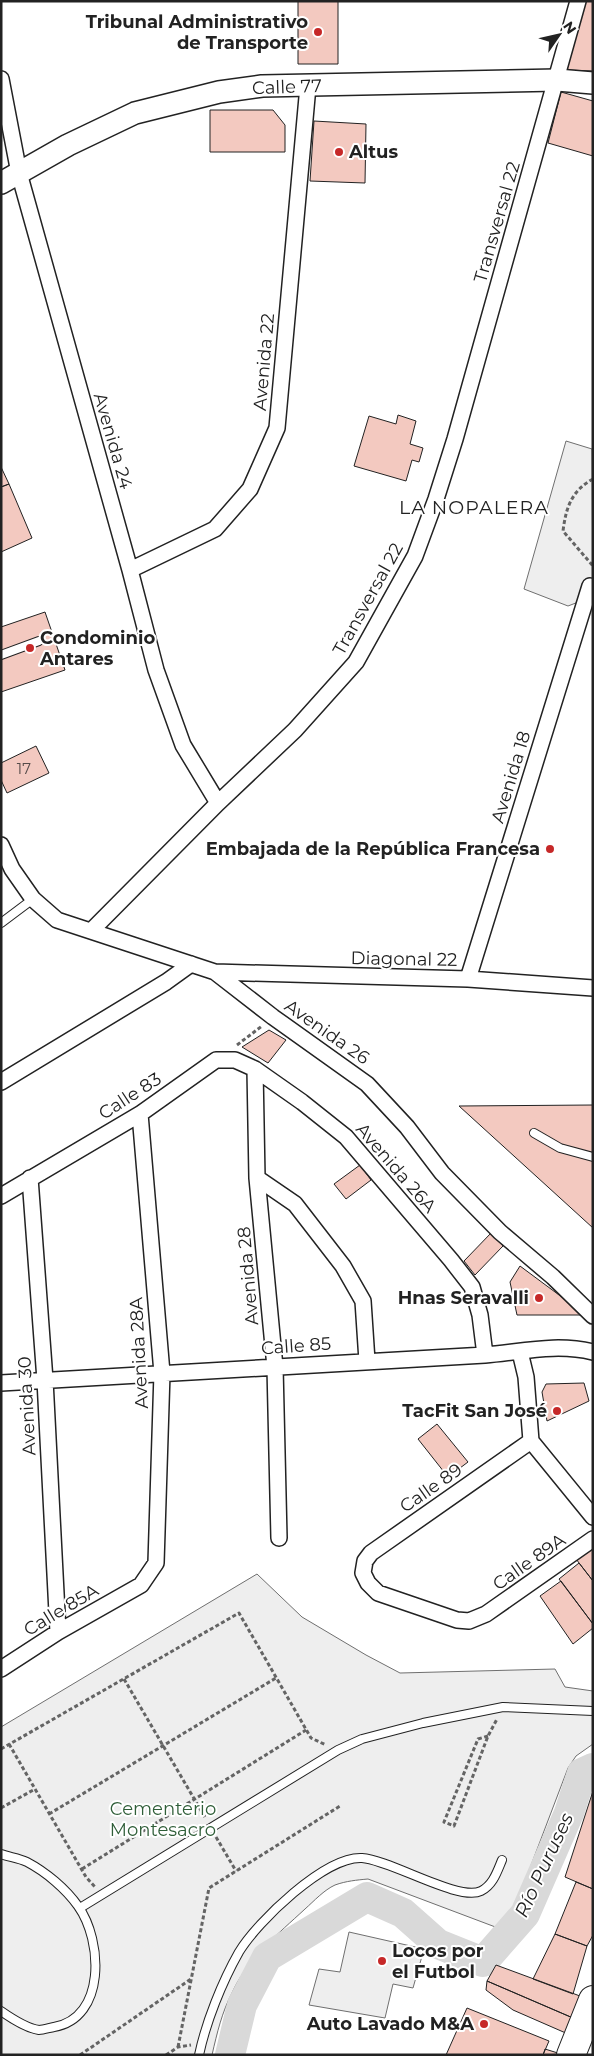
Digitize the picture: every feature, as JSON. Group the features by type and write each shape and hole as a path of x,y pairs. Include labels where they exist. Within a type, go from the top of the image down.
{"highway":[{"path":"571,2055 593,2000"}],"street":[{"name":"Transversal 22","path":"92,930 218,803 295,730 356,662 415,556 436,499 454,439 578,1"},
{"name":"Avenida 24","path":"1,79 10,178 130,570 156,670 183,745 218,803"},
{"name":"Calle 77","path":"10,178 68,145 135,112 220,92 262,86 557,80 593,83"},
{"name":"Avenida 22","path":"130,570 215,529 250,489 277,428 308,86"},
{"name":"Avenida 18","path":"468,979 590,586"},
{"name":"Avenida 26","path":"1,845 12,869 33,900 57,920 215,972 273,1017 368,1084 408,1127 442,1173 500,1232 554,1277 593,1316"},
{"path":"1,1082 166,982 191,964"},
{"name":"Diagonal 22","path":"215,972 468,979 593,988"},
{"name":"Avenida 26A","path":"216,1060 235,1060 255,1069 302,1102 346,1137 472,1287 480,1315 485,1355"},
{"name":"Calle 83","path":"1,1196 140,1114 216,1060"},
{"name":"Avenida 28","path":"255,1069 257,1178 275,1367 279,1538"},
{"name":"Avenida 28A","path":"140,1114 162,1373 156,1563 141,1585"},
{"name":"Avenida 30","path":"30,1178 44,1380 58,1632"},
{"path":"257,1178 295,1204 343,1266 363,1301 367,1361"},
{"name":"Calle 85","path":"1,1383 485,1355 548,1348 574,1347 593,1352"},
{"path":"520,1352 526,1377 531,1441 593,1518"},
{"name":"Calle 89","path":"486,1614 469,1620 457,1620 378,1593 368,1583 363,1573 365,1560 371,1553 531,1441"},
{"name":"Calle 89A","path":"486,1614 593,1539"},
{"name":"Calle 85A","path":"1,1669 58,1632 141,1585"}],"lane":[{"path":"1,655 39,641"},
{"path":"1,923 33,900"},
{"path":"534,1133 560,1148 593,1157"},
{"path":"80,1908 338,1750 362,1739 423,1723 504,1707 593,1711"},
{"path":"1,1854 26,1862 66,1891 80,1908 91,1934 96,1958 95,1982 86,2008 65,2025 38,2030 13,2019 1,2011"},
{"path":"199,2055 210,2017 239,1951 264,1921 320,1872 344,1860 362,1858 389,1864 470,1894 480,1892 491,1882 502,1860"}],"path":[{"path":"593,479 581,486 566,509 564,531 593,566"},
{"path":"216,1060 273,1017"},
{"path":"1,1749 239,1613 310,1738 338,1750"},
{"path":"49,1814 276,1678"},
{"path":"124,1679 236,1871"},
{"path":"488,1736 478,1739 444,1822 454,1826 488,1736 504,1707"},
{"path":"82,1869 306,1730"},
{"path":"9,1744 86,1877 103,1894"},
{"path":"1,1808 35,1789"},
{"path":"166,2055 178,2047 209,1888 340,1806"},
{"path":"80,2055 191,1979"}],"green space":[{"path":"566,441 592,449 593,606 581,601 568,606 524,589"},
{"name":"Cementerio Montesacro","path":"257,1574 302,1617 400,1673 555,1669 565,1687 593,1691 593,1744 576,1756 568,1768 506,1931 368,1879 343,1883 331,1887 319,1896 274,1938 246,1969 228,2000 212,2055 1,2055 1,1727"},
{"path":"349,1932 424,1949 413,1988 393,1984 385,2018 309,2005 319,1969 340,1972"}],"building":[{"name":"Tribunal Administrativo de Transporte","path":"298,1 338,1 338,64 298,64"},
{"path":"584,1 593,1 593,71 565,70"},
{"path":"561,92 593,101 593,156 548,143"},
{"path":"210,110 273,110 285,125 285,152 210,152"},
{"name":"Altus","path":"314,121 366,124 365,183 310,181"},
{"path":"398,415 416,421 410,444 423,448 419,462 412,460 406,481 354,466 369,416 396,424"},
{"path":"1,467 9,484 1,487"},
{"path":"9,484 32,538 1,552 1,487"},
{"name":"Condominio Antares","path":"45,612 65,670 1,692 1,627"},
{"path":"36,746 49,773 7,793 1,780 1,763"},
{"path":"269,1030 286,1040 268,1063 242,1047"},
{"path":"593,1105 593,1228 459,1106"},
{"path":"360,1165 371,1180 346,1199 334,1184"},
{"path":"492,1232 503,1246 475,1275 464,1261"},
{"name":"Hnas Seravalli","path":"520,1266 586,1315 517,1315 510,1282"},
{"name":"TacFit San José","path":"584,1383 589,1401 547,1421 542,1392 546,1384"},
{"path":"437,1424 468,1462 448,1477 418,1439"},
{"path":"593,1548 593,1581 576,1559"},
{"path":"579,1563 593,1581 593,1624 559,1579"},
{"path":"561,1581 593,1624 593,1628 573,1644 540,1596"},
{"path":"593,1791 593,1889 565,1877"},
{"path":"576,1882 593,1889 593,1935 587,1946 555,1934"},
{"path":"555,1934 587,1946 573,1994 533,1979"},
{"path":"496,1965 580,1996 573,2018 487,1981"},
{"path":"487,1981 573,2018 568,2034 513,2010 486,1990"},
{"name":"Auto Lavado M&A","path":"467,2008 549,2041 543,2055 446,2055"},
{"path":"545,2049 561,2054 543,2055"}],"waterway":[{"name":"Río Puruses","path":"230,2055 242,2005 267,1957 367,1897 403,1913 438,1944 483,1962 525,1914 569,1813 582,1773 593,1768"}],"place":[{"name":"Tribunal Administrativo de Transporte","path":"318,32"},
{"name":"Altus","path":"339,152"},
{"name":"Condominio Antares","path":"30,648"},
{"name":"Embajada de la República Francesa","path":"550,849"},
{"name":"Hnas Seravalli","path":"539,1298"},
{"name":"TacFit San José","path":"557,1411"},
{"name":"Locos por el Futbol","path":"382,1961"},
{"name":"Auto Lavado M&A","path":"484,2024"}],"district":[{"name":"LA NOPALERA","path":"474,507"}]}
